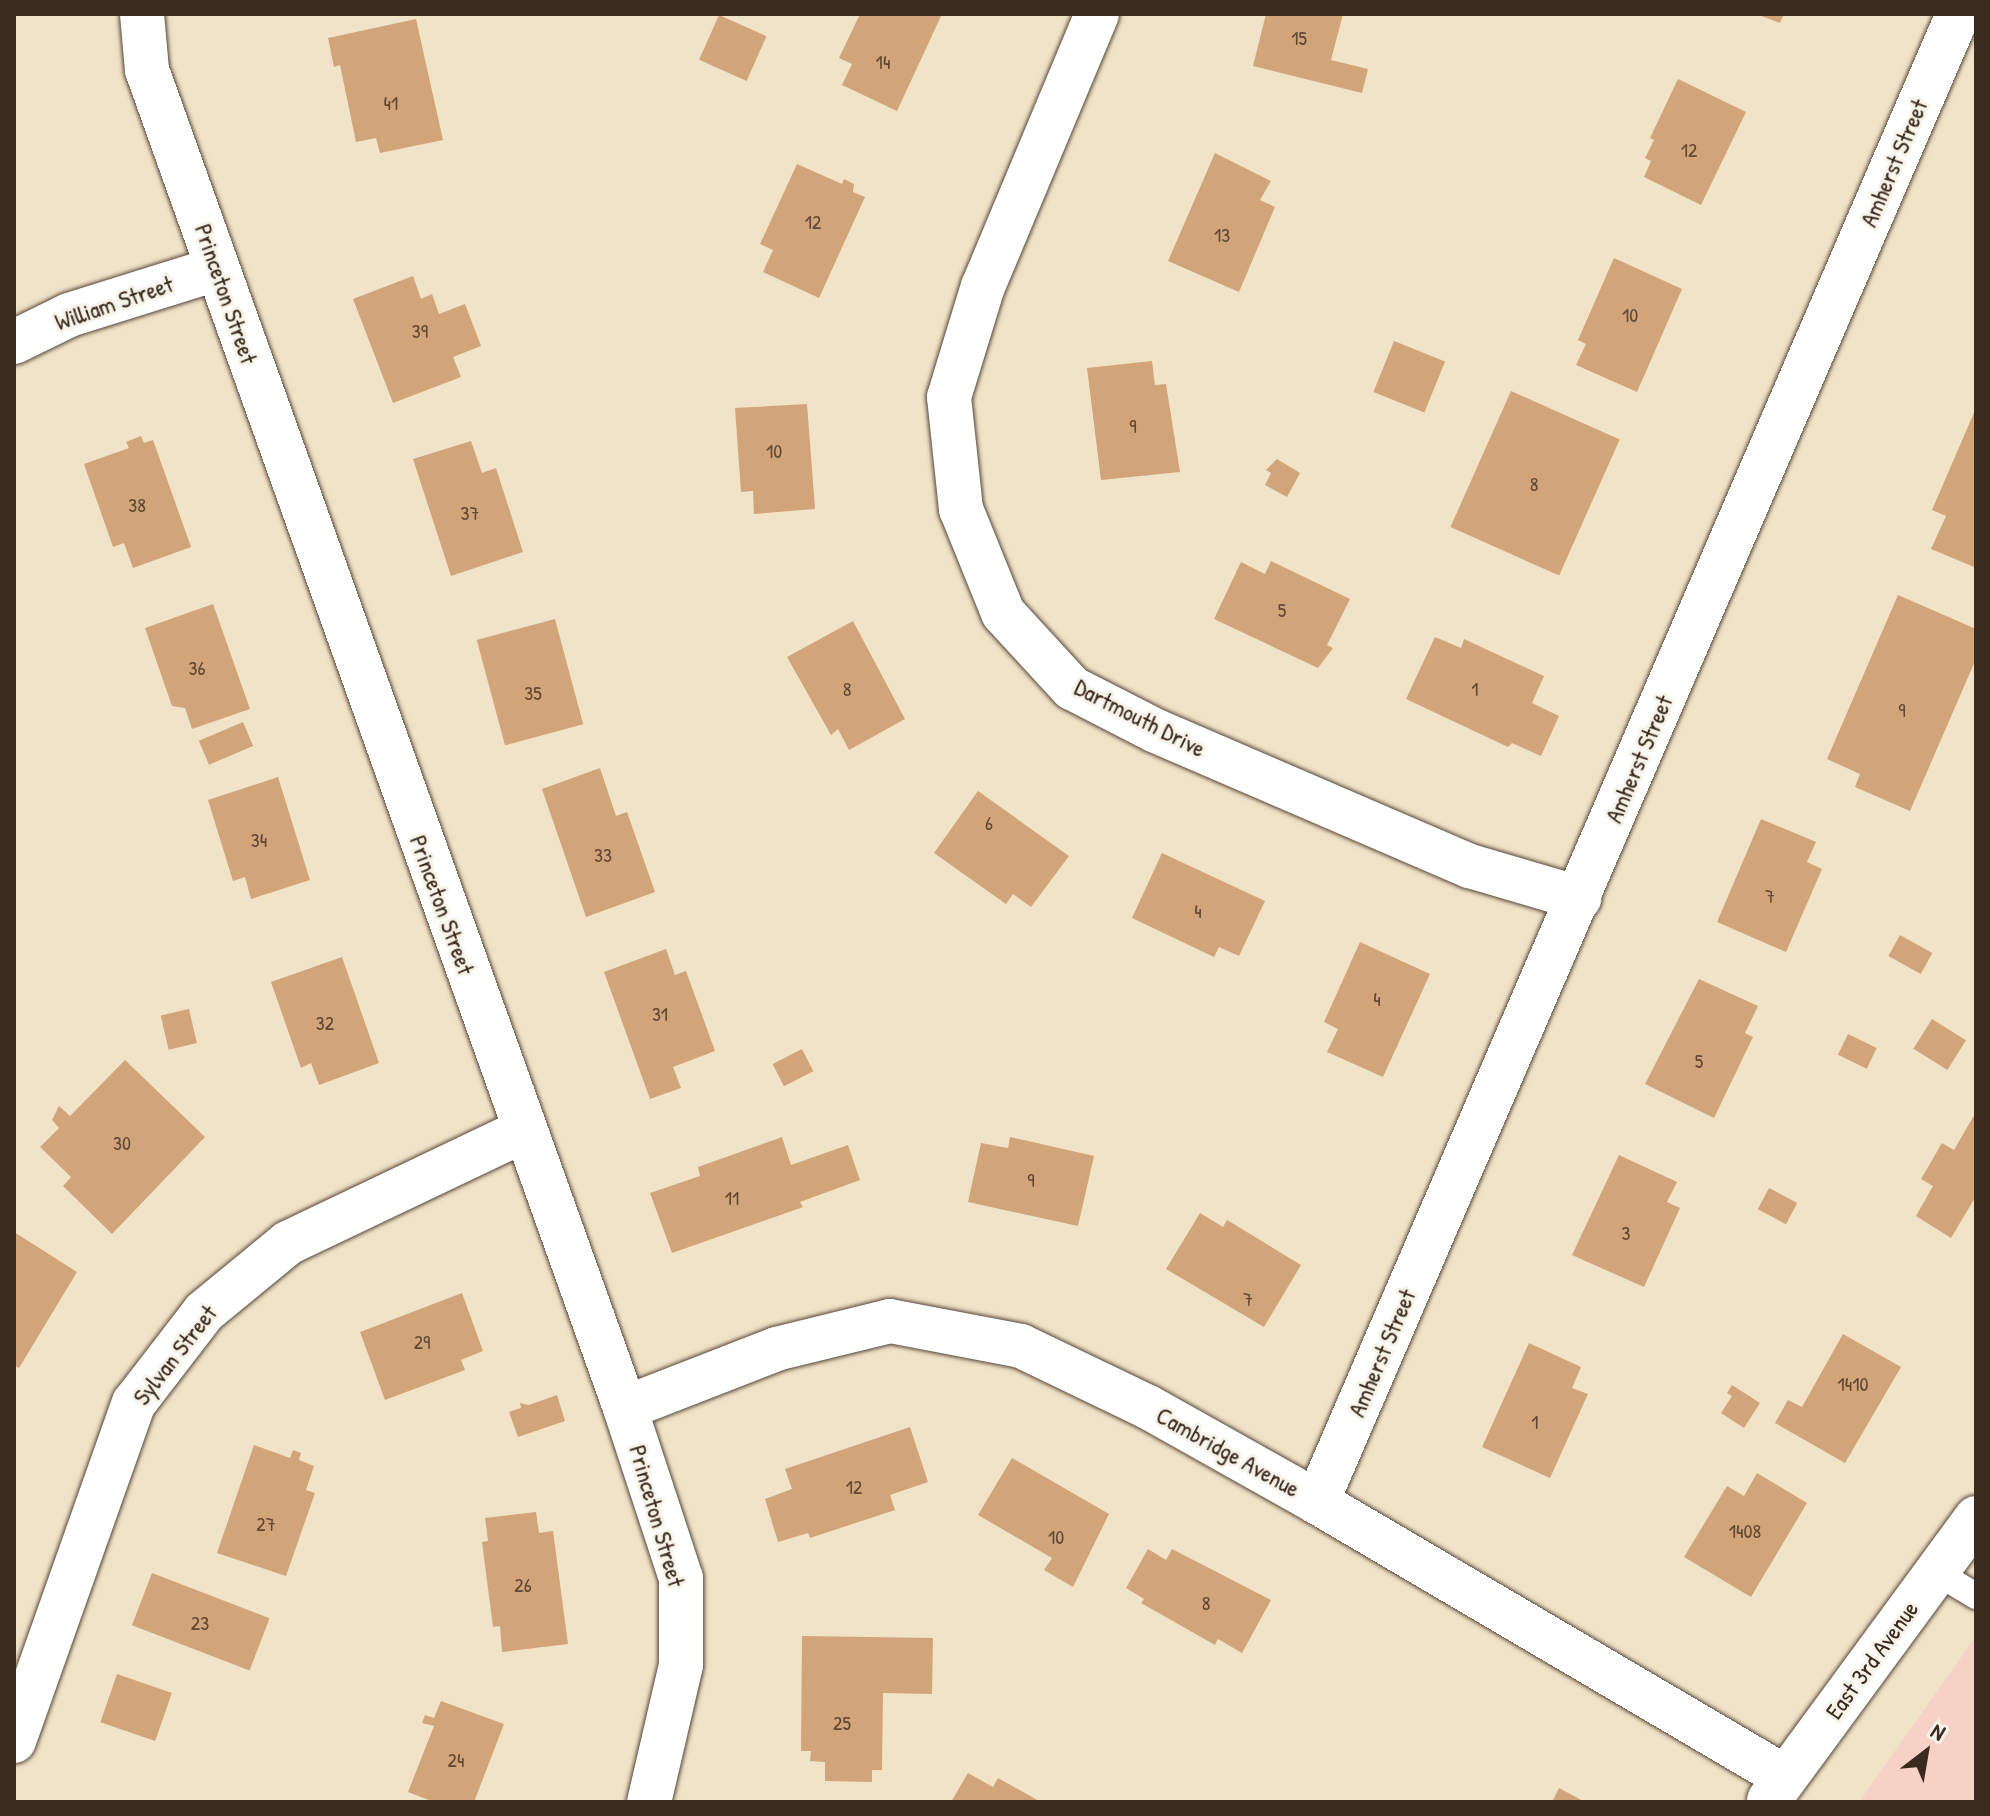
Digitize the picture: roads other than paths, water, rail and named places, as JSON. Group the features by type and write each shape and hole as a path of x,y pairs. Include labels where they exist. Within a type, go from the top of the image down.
{"street":[{"name":"Princeton Street","path":"142,14 147,70 523,1131 625,1408 681,1578 681,1665 649,1802"},
{"name":"Dartmouth Drive","path":"1097,14 983,286 949,397 961,509 1003,613 1072,688 1156,731 1470,866 1579,898"},
{"name":"Amherst Street","path":"1317,1502 1958,14"},
{"name":"William Street","path":"14,342 69,315 216,269"},
{"name":"Sylvan Street","path":"14,1741 134,1403 204,1312 288,1243 523,1131"},
{"name":"Cambridge Avenue","path":"625,1408 776,1349 890,1321 1021,1346 1148,1407 1317,1502 1776,1790"},
{"name":"East 3rd Avenue","path":"1776,1790 1976,1518"}],"lane":[{"path":"1936,1572 1976,1596"}]}
